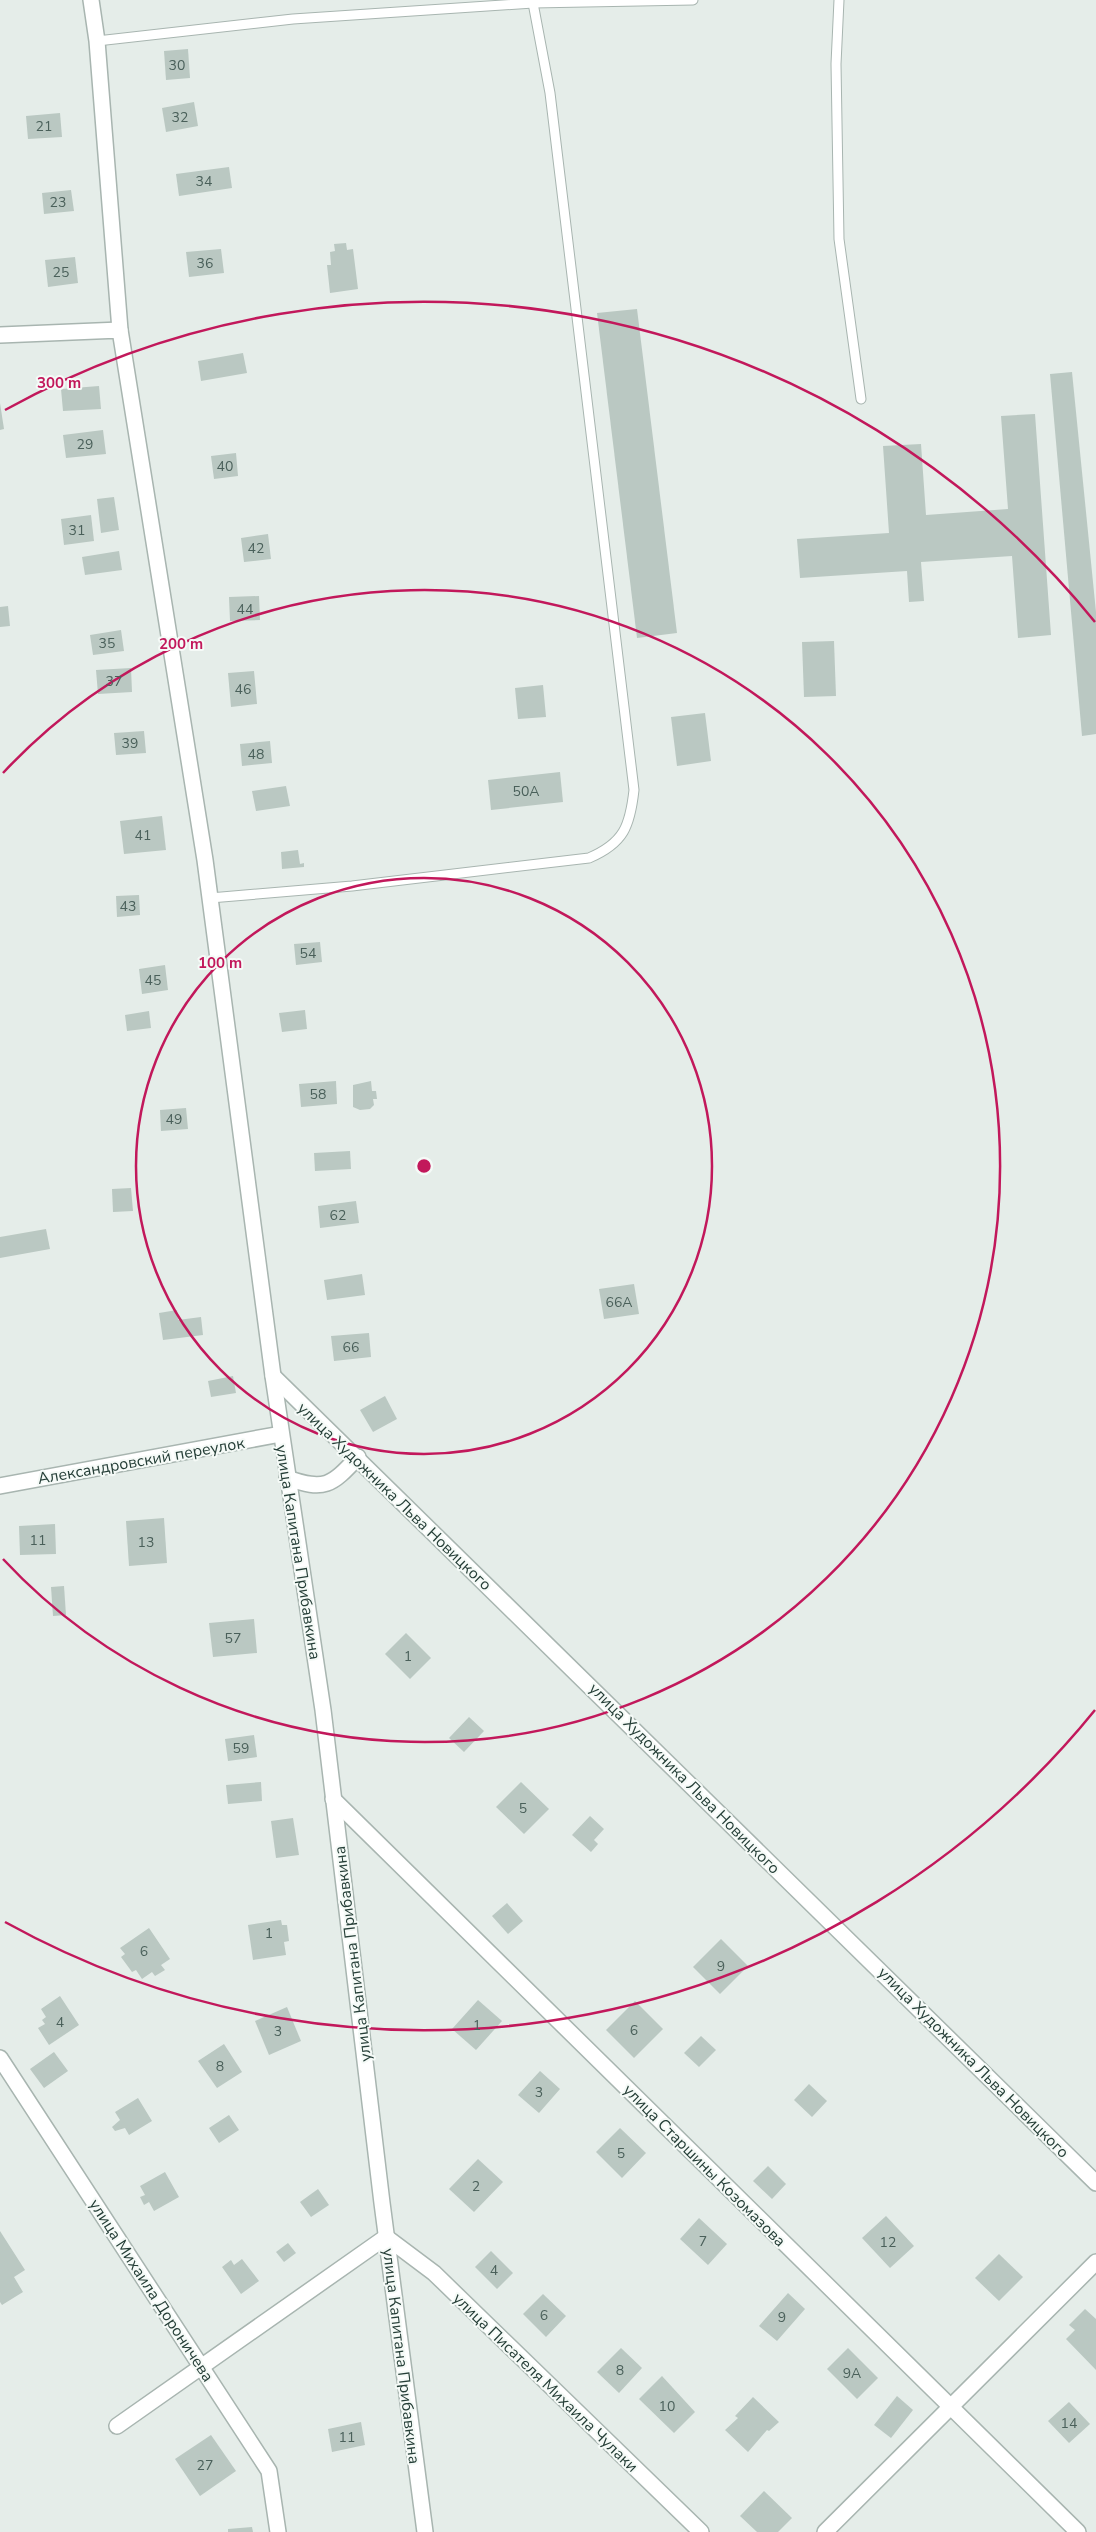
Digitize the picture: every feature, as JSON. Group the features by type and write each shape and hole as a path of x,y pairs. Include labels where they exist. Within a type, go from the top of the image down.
{"street":[{"name":"улица Капитана Прибавкина","path":"91,0 97,41 120,330 210,898 287,1478 323,1710 386,2237 425,2532"},
{"path":"0,335 120,330"},
{"name":"улица Художника Льва Новицкого","path":"273,1376 1096,2182"},
{"name":"Александровский переулок","path":"0,1486 281,1434"},
{"path":"287,1478 310,1486 329,1484 358,1458"},
{"name":"улица Старшины Козомазова","path":"333,1799 1078,2532"},
{"name":"улица Михаила Дороничева","path":"0,2058 269,2470 278,2532"},
{"path":"117,2426 386,2237"},
{"name":"улица Писателя Михаила Чулаки","path":"386,2237 434,2273 701,2532"},
{"path":"825,2532 1096,2262"}],"lane":[{"path":"97,41 293,19 533,3 693,0"},
{"path":"839,0 836,64 839,239 861,399"},
{"path":"210,898 352,886 589,858 609,849 631,818 634,790 550,93 533,3"}],"building":[{"path":"188,49 190,78 166,80 164,51"},
{"path":"194,102 198,126 166,132 162,108"},
{"path":"60,113 62,137 28,139 26,116"},
{"path":"229,167 232,188 179,196 176,174"},
{"path":"71,190 74,211 44,214 42,193"},
{"path":"346,243 347,250 353,249 358,289 330,293 327,265 331,265 330,252 335,251 334,244"},
{"path":"221,249 224,273 189,277 186,252"},
{"path":"75,257 78,283 48,287 45,260"},
{"path":"637,309 677,633 637,638 597,313"},
{"path":"243,353 247,373 201,381 198,361"},
{"path":"1072,372 1096,612 1096,734 1082,736 1050,374"},
{"path":"99,386 101,409 63,411 61,389"},
{"path":"0,403 4,429 0,430"},
{"path":"1035,414 1051,635 1018,638 1012,556 921,562 924,601 909,602 907,571 800,578 797,539 889,533 883,446 921,444 926,515 1008,509 1001,416"},
{"path":"103,430 106,454 66,458 63,435"},
{"path":"236,453 238,476 214,479 211,456"},
{"path":"114,497 119,530 101,533 97,499"},
{"path":"91,515 94,541 64,545 61,519"},
{"path":"268,534 271,559 244,562 241,538"},
{"path":"119,551 122,570 85,575 82,557"},
{"path":"259,596 260,620 230,621 229,597"},
{"path":"8,606 10,626 0,627 0,607"},
{"path":"121,630 124,651 93,655 90,635"},
{"path":"834,641 836,696 804,697 802,642"},
{"path":"131,668 132,692 98,694 96,670"},
{"path":"254,671 257,704 231,707 228,673"},
{"path":"543,685 546,717 518,719 515,688"},
{"path":"705,713 711,761 677,766 671,717"},
{"path":"144,731 146,753 116,755 114,733"},
{"path":"270,741 272,763 242,766 240,744"},
{"path":"560,772 563,802 491,810 488,780"},
{"path":"286,786 290,806 256,811 252,791"},
{"path":"162,816 166,850 124,854 120,821"},
{"path":"298,850 300,864 304,863 304,867 282,869 281,852"},
{"path":"139,895 140,915 117,917 116,896"},
{"path":"320,942 322,962 296,965 294,944"},
{"path":"165,965 168,990 142,994 139,969"},
{"path":"305,1010 307,1029 282,1032 279,1013"},
{"path":"149,1011 151,1028 127,1031 125,1015"},
{"path":"336,1081 337,1104 301,1107 299,1084"},
{"path":"371,1081 372,1091 376,1091 377,1099 373,1099 374,1105 370,1109 360,1110 353,1107 353,1085"},
{"path":"186,1108 188,1129 161,1131 160,1110"},
{"path":"350,1151 351,1169 315,1171 314,1153"},
{"path":"131,1188 133,1211 113,1212 112,1189"},
{"path":"356,1201 359,1223 320,1228 318,1206"},
{"path":"46,1229 50,1249 0,1258 0,1237"},
{"path":"362,1274 365,1295 327,1300 324,1280"},
{"path":"634,1284 639,1314 604,1319 599,1289"},
{"path":"177,1310 178,1320 201,1317 203,1335 163,1340 159,1313"},
{"path":"369,1333 371,1357 334,1361 331,1336"},
{"path":"233,1376 236,1393 211,1397 208,1381"},
{"path":"385,1396 397,1419 373,1432 360,1410"},
{"path":"164,1518 167,1563 129,1566 126,1521"},
{"path":"55,1524 56,1554 20,1555 19,1526"},
{"path":"64,1586 66,1615 53,1616 51,1587"},
{"path":"254,1619 257,1653 213,1657 209,1623"},
{"path":"406,1633 431,1658 410,1679 385,1654"},
{"path":"469,1717 484,1731 464,1752 449,1738"},
{"path":"254,1735 257,1757 228,1761 225,1739"},
{"path":"261,1782 262,1801 228,1804 226,1785"},
{"path":"521,1782 549,1809 524,1834 496,1807"},
{"path":"590,1816 604,1829 594,1840 598,1844 591,1852 572,1835"},
{"path":"293,1818 299,1855 276,1858 271,1821"},
{"path":"507,1903 523,1921 508,1934 492,1916"},
{"path":"281,1920 282,1925 287,1925 289,1941 284,1942 286,1955 253,1960 248,1925"},
{"path":"149,1928 170,1959 161,1965 165,1970 155,1976 152,1972 142,1979 136,1970 132,1972 121,1957 125,1954 120,1948"},
{"path":"721,1939 748,1966 720,1994 693,1967"},
{"path":"60,1996 79,2025 49,2045 38,2028 45,2024 42,2020 46,2017 41,2009"},
{"path":"478,2000 502,2021 476,2050 452,2029"},
{"path":"635,2001 663,2029 634,2058 606,2030"},
{"path":"287,2007 301,2041 269,2055 255,2021"},
{"path":"701,2036 716,2050 699,2067 684,2053"},
{"path":"224,2044 242,2072 217,2088 198,2061"},
{"path":"54,2052 68,2071 44,2088 30,2069"},
{"path":"540,2071 560,2089 539,2113 518,2095"},
{"path":"809,2084 827,2101 812,2117 794,2100"},
{"path":"138,2098 152,2121 129,2135 125,2128 115,2131 112,2127 120,2120 115,2112"},
{"path":"229,2115 239,2130 219,2143 209,2128"},
{"path":"620,2128 646,2153 622,2178 596,2152"},
{"path":"478,2159 503,2182 474,2212 449,2189"},
{"path":"768,2166 786,2184 772,2199 753,2181"},
{"path":"165,2172 179,2197 154,2211 149,2202 144,2205 140,2197 145,2195 140,2186"},
{"path":"318,2189 329,2205 311,2217 300,2202"},
{"path":"886,2216 914,2246 890,2268 862,2238"},
{"path":"699,2218 727,2244 708,2265 680,2239"},
{"path":"0,2231 25,2270 14,2277 23,2292 2,2305 0,2302"},
{"path":"288,2243 296,2253 284,2262 276,2252"},
{"path":"491,2251 513,2273 497,2289 475,2267"},
{"path":"999,2254 1023,2277 999,2301 975,2278"},
{"path":"242,2259 259,2281 241,2294 222,2267 231,2260 234,2265"},
{"path":"788,2293 805,2309 777,2341 759,2326"},
{"path":"543,2294 566,2316 546,2337 523,2314"},
{"path":"1085,2309 1096,2319 1096,2370 1066,2339 1075,2330 1069,2325"},
{"path":"621,2348 642,2368 619,2393 597,2372"},
{"path":"848,2348 878,2378 857,2399 827,2369"},
{"path":"662,2376 695,2412 674,2433 639,2399"},
{"path":"897,2396 913,2410 891,2438 874,2425"},
{"path":"753,2397 779,2422 769,2431 767,2430 748,2452 725,2430 738,2418 735,2416"},
{"path":"1069,2402 1090,2424 1069,2443 1048,2421"},
{"path":"361,2422 365,2445 332,2452 328,2429"},
{"path":"211,2435 236,2471 200,2496 175,2459"},
{"path":"764,2491 792,2518 778,2532 757,2532 740,2516"},
{"path":"252,2527 253,2532 228,2532 228,2529"}]}
